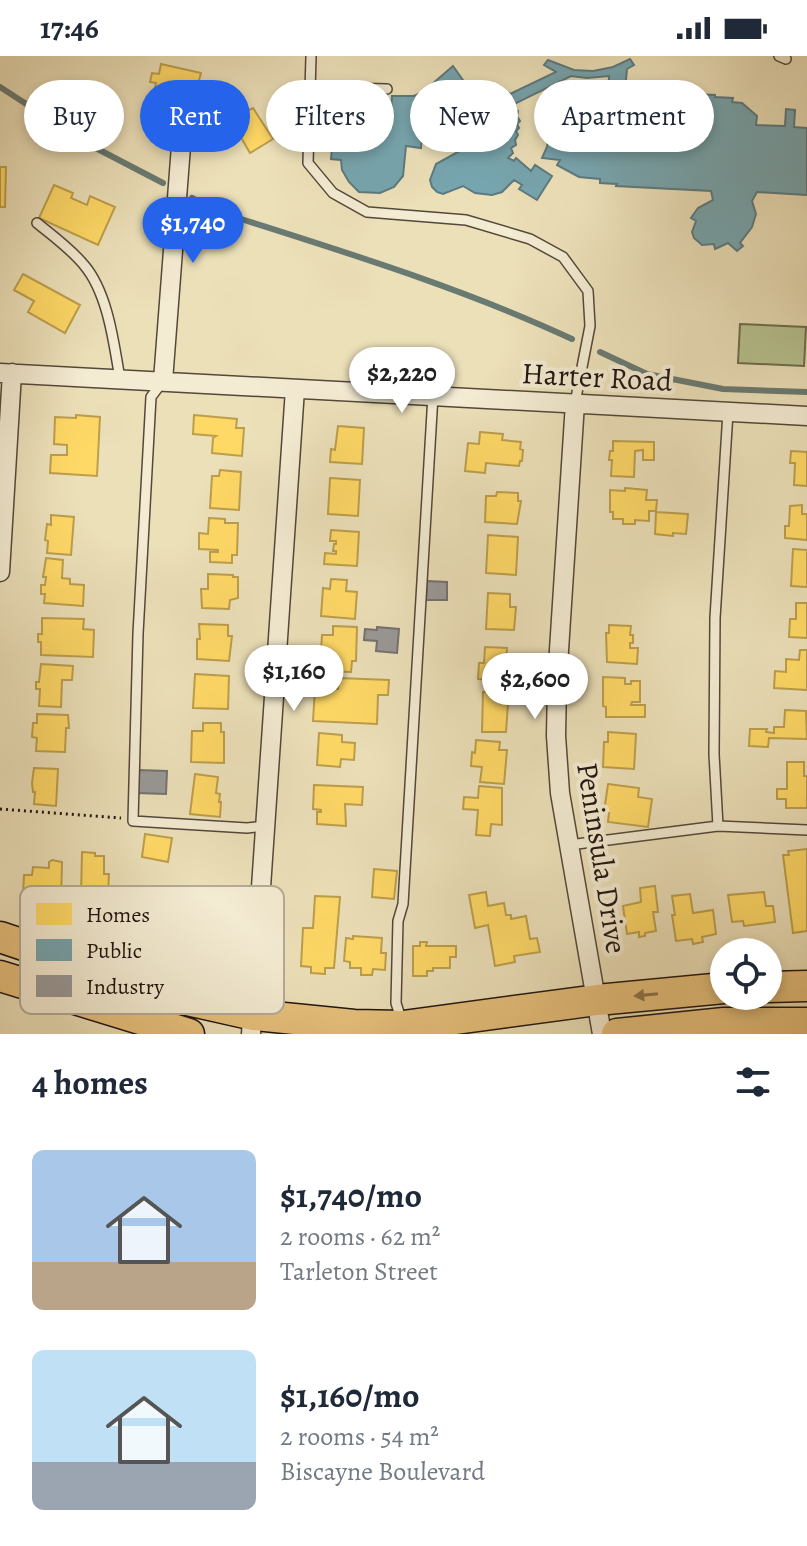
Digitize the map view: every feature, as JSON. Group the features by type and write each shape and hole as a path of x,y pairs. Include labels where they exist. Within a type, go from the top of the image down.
{"main road":[{"path":"0,937 20,944"},
{"path":"0,976 20,982"},
{"path":"782,987 807,986"},
{"path":"226,1014 253,1025 354,1025 402,1030 597,1000 710,989"},
{"path":"124,1014 189,1034"},
{"path":"617,1034 807,1023"}],"street":[{"path":"163,381 181,152"},
{"name":"Harter Road","path":"6,373 807,416"},
{"path":"0,572 6,373"},
{"path":"262,886 295,389"},
{"name":"Peninsula Drive","path":"575,403 556,736 560,793 602,1034"}],"lane":[{"path":"310,80 311,56"},
{"path":"308,152 308,163 333,193 367,212 466,220 530,239 563,257 588,291 590,326 575,403"},
{"path":"37,223 63,244 92,277 109,317 120,379"},
{"path":"163,381 151,397 138,634 133,821 247,828 266,825"},
{"path":"402,1030 396,1003 398,921 403,904 433,395"},
{"path":"718,826 714,754 715,618 728,412"},
{"path":"569,845 718,826 807,830"}],"path":[{"path":"0,809 133,821"}],"green space":[{"path":"740,324 806,327 804,366 738,363"}],"building: Homes":[{"path":"161,64 201,73 199,80 150,80 152,73 159,74"},
{"path":"253,108 266,128 266,143 250,153 249,152 250,110"},
{"path":"0,167 6,167 5,207 0,207"},
{"path":"54,185 73,193 71,198 87,205 90,196 115,207 98,245 39,218"},
{"path":"23,274 80,305 65,333 28,312 34,301 14,290"},
{"path":"76,415 100,417 97,476 50,473 51,455 67,455 67,445 54,444 55,417 76,418"},
{"path":"194,415 237,419 236,428 244,428 242,456 212,453 213,438 216,436 193,434"},
{"path":"338,426 364,428 362,464 330,462"},
{"path":"480,432 503,434 502,440 521,442 520,449 523,450 519,466 486,463 485,473 465,471 468,443 479,444"},
{"path":"613,441 654,442 654,460 643,460 643,450 635,451 634,477 611,476 612,460 609,460"},
{"path":"791,451 807,452 807,486 794,485 795,463 790,463"},
{"path":"220,470 241,472 239,510 210,508 212,476 219,476"},
{"path":"330,478 360,480 358,516 328,514"},
{"path":"625,488 647,490 646,500 657,500 656,511 649,511 649,521 635,520 635,524 623,524 623,519 613,519 610,490 625,491"},
{"path":"497,492 518,493 518,501 521,501 517,524 485,522 486,496 496,496"},
{"path":"802,505 802,514 807,514 807,540 785,538 790,506"},
{"path":"656,512 688,514 686,534 655,534"},
{"path":"51,515 74,517 71,555 47,553 48,541 45,540"},
{"path":"209,518 238,523 237,555 232,555 232,563 210,562 210,552 218,550 199,549 199,533 208,534"},
{"path":"331,530 359,532 357,566 324,564 325,553 336,554 333,551 336,541 330,541"},
{"path":"488,535 518,537 516,575 486,573"},
{"path":"793,549 807,550 807,587 791,586"},
{"path":"46,558 63,560 62,578 70,579 70,584 84,585 83,606 44,603 45,594 41,594 41,585 45,585"},
{"path":"208,574 238,577 238,598 230,600 229,609 202,608 201,589 208,589"},
{"path":"331,579 347,580 346,591 357,592 355,619 321,616 323,588 330,589"},
{"path":"488,593 510,594 510,607 516,607 514,630 486,629"},
{"path":"796,603 807,603 807,638 789,637 790,619 796,619"},
{"path":"42,618 84,619 83,629 94,630 93,657 41,655 38,634 42,634"},
{"path":"199,624 228,625 228,636 232,636 229,661 197,659"},
{"path":"609,625 631,626 633,643 630,643 630,648 638,648 637,664 607,662 606,633 609,633"},
{"path":"333,626 357,627 356,661 352,661 351,672 317,671 317,651 321,651 322,635 333,635"},
{"path":"485,647 507,648 509,681 478,679 479,663 484,663"},
{"path":"800,650 807,650 807,690 774,688 775,671 786,672 786,659 799,660"},
{"path":"41,664 73,666 72,680 62,680 61,707 39,706 40,689 36,689 36,682 39,682"},
{"path":"195,674 229,676 228,709 193,708"},
{"path":"603,677 625,678 625,684 640,681 640,702 632,702 631,705 645,705 645,717 606,717"},
{"path":"339,678 389,680 388,695 378,695 377,724 313,721 315,688 338,689"},
{"path":"483,692 506,693 506,732 482,732"},
{"path":"785,710 806,711 807,739 769,738 768,747 749,746 750,729 767,729 766,732 774,733 774,727 784,727"},
{"path":"37,714 68,715 65,752 36,751 37,738 32,737"},
{"path":"203,723 221,723 224,763 191,762 192,731 203,731"},
{"path":"608,732 636,734 634,769 603,767 604,742 608,742"},
{"path":"319,733 342,735 342,742 355,743 354,760 341,759 340,767 317,765"},
{"path":"476,740 500,742 499,750 507,750 504,784 480,782 482,767 471,766"},
{"path":"787,762 804,762 807,808 786,808 786,799 777,799 777,789 787,789"},
{"path":"34,768 58,769 56,806 34,804"},
{"path":"195,774 218,777 216,793 220,794 220,817 190,814"},
{"path":"608,784 639,788 638,797 652,799 648,827 608,822 609,813 604,812"},
{"path":"314,785 363,787 362,805 345,804 346,826 317,824 317,812 321,810 313,809"},
{"path":"479,786 502,788 502,825 491,824 490,836 476,835 478,810 463,809 464,797 478,798"},
{"path":"145,834 172,838 168,862 142,857"},
{"path":"807,849 807,931 793,933 783,855 789,855 788,851"},
{"path":"82,852 104,856 104,874 109,874 108,886 81,886"},
{"path":"49,862 62,862 61,886 23,886 24,875 32,875 33,867 49,868"},
{"path":"374,869 397,871 394,899 372,897"},
{"path":"655,886 658,912 653,912 656,931 639,937 639,932 627,934 623,906 641,902 640,888"},
{"path":"486,892 488,906 504,903 506,915 511,915 511,919 526,916 530,939 537,938 540,952 514,956 515,962 495,966 488,925 475,928 469,895"},
{"path":"764,892 766,906 773,906 775,922 744,926 743,921 732,922 728,895"},
{"path":"690,894 693,913 713,910 716,934 702,937 703,942 693,944 692,939 676,941 672,915 675,915 672,896"},
{"path":"315,896 340,897 334,968 325,968 325,974 311,973 311,967 301,966 303,928 313,928"},
{"path":"353,936 382,938 381,953 386,953 385,970 373,969 372,975 361,975 361,968 350,968 350,962 344,961 346,938 353,939"},
{"path":"420,942 427,942 426,946 456,946 456,957 450,957 450,968 433,968 433,971 427,971 427,976 413,976 413,946 420,946"}],"building: Public":[{"path":"630,59 634,65 627,69 626,80 609,80 609,76 571,76 563,80 539,80 556,72 544,65 548,60 574,70 593,71"},
{"path":"453,66 463,80 437,80"},
{"path":"534,83 534,94 518,102 518,90"},
{"path":"715,95 742,103 757,116 756,125 785,126 786,109 795,110 794,127 807,128 807,195 757,192 752,201 756,214 752,227 740,243 743,246 737,251 728,243 715,249 714,244 702,245 694,238 692,232 696,221 691,218 698,208 713,200 711,191 600,183 600,179 579,177 557,165 560,160 542,158 545,152 714,152"},
{"path":"394,96 410,96 410,147 406,146 403,176 394,187 380,193 359,192 342,170 341,160 331,159 332,152 394,152"},
{"path":"458,152 513,152 508,158 514,161 516,158 531,171 535,165 552,176 537,200 519,189 522,185 514,180 502,192 492,195 475,193 463,186 443,194 432,187 430,180 436,164"}],"building: Industry":[{"path":"427,581 447,582 447,600 426,600"},
{"path":"377,627 399,629 397,653 376,651 377,641 364,640 365,629 377,630"},
{"path":"138,770 167,771 166,794 137,793"}],"waterway":[{"path":"0,87 88,144 163,183"},
{"path":"192,198 219,212 442,286 572,339"},
{"path":"600,352 647,374 723,389 807,392"}]}
